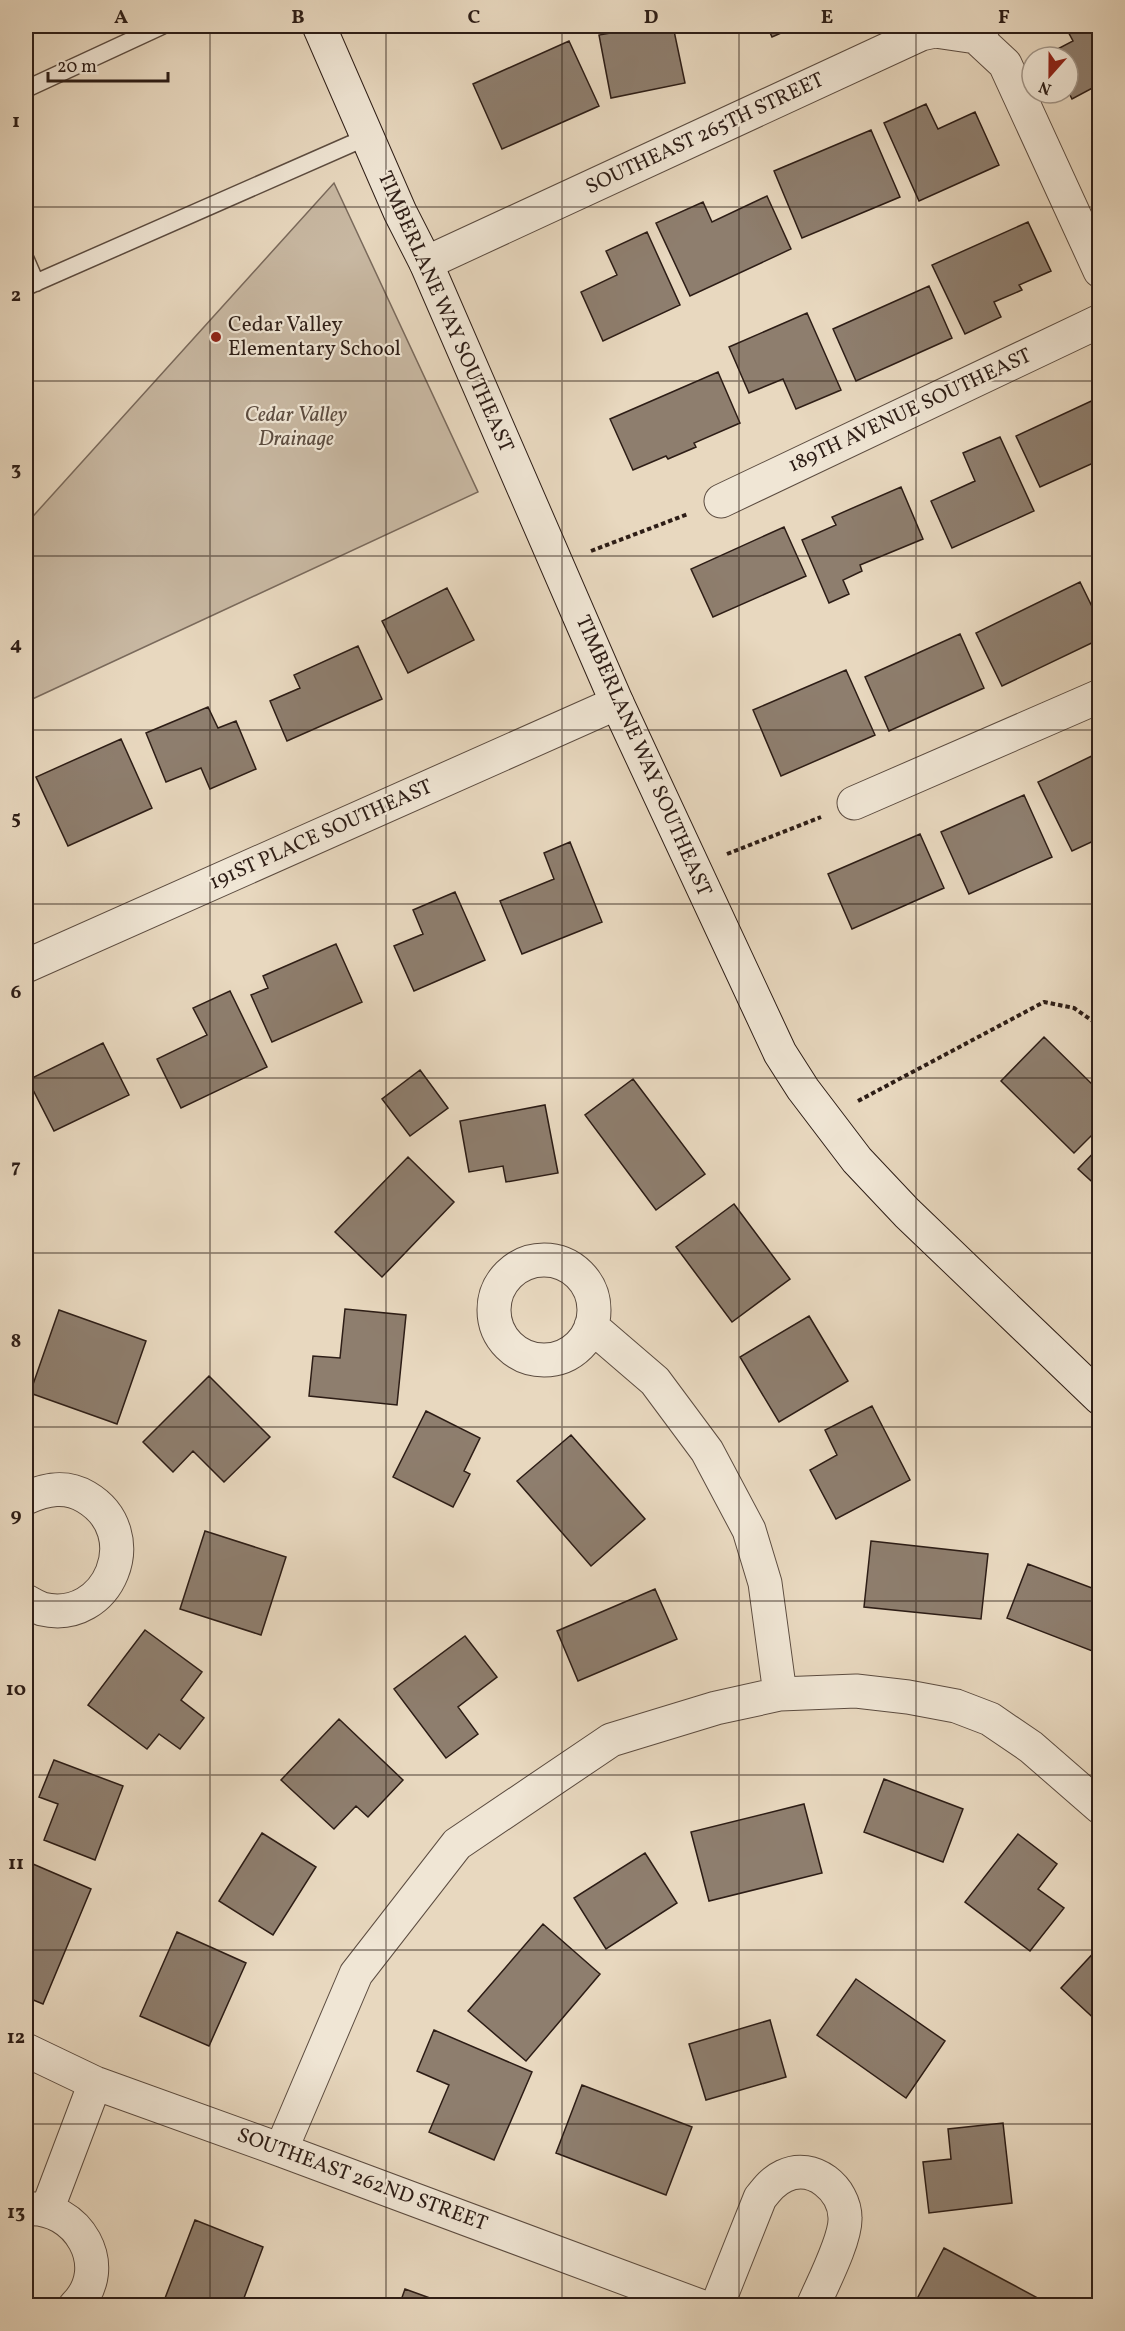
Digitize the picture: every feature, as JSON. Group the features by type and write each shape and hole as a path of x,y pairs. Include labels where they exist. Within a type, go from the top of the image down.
{"street":[{"name":"TIMBERLANE WAY SOUTHEAST","path":"319,26 400,212 426,263 617,703 780,1053 857,1160 907,1213 1100,1398"},
{"name":"SOUTHEAST 265TH STREET","path":"426,263 921,34 935,31 980,31"},
{"path":"980,31 1005,64 1100,271"},
{"name":"189TH AVENUE SOUTHEAST","path":"722,501 1100,321"},
{"path":"854,803 1100,696"},
{"name":"191ST PLACE SOUTHEAST","path":"26,966 617,703"},
{"path":"591,1326 655,1381 707,1451 749,1530 765,1583 780,1694"},
{"path":"26,1498 40,1491 60,1489 80,1493 96,1503 110,1519 117,1538 117,1558 111,1578 99,1594 82,1605 52,1610 42,1609 26,1601"},
{"path":"281,2150 356,1974 457,1844 611,1740 716,1708 780,1694 856,1691 908,1697 956,1706 990,1719 1031,1747 1100,1807"},
{"name":"SOUTHEAST 262ND STREET","path":"26,2050 95,2083 700,2306"},
{"path":"75,2306 88,2284 91,2265 88,2246 79,2230 65,2217 36,2209 95,2083"},
{"path":"717,2306 760,2198 771,2184 786,2175 803,2173 820,2176 834,2188 843,2202 846,2220 813,2306"}],"lane":[{"path":"26,89 162,26"},
{"path":"26,260 31,285 367,137"}],"path":[{"path":"557,564 722,501"},
{"path":"693,868 854,803"},
{"path":"825,1118 1044,1002 1074,1008 1100,1026"}],"green space":[{"name":"Cedar Valley Drainage","path":"334,183 478,492 26,702 26,524"}],"building":[{"path":"650,26 673,26 685,83 611,98 599,35"},
{"path":"767,26 797,26 772,37"},
{"path":"1065,26 1100,26 1100,84 1080,95 1080,45 1065,45 1073,41"},
{"path":"569,41 599,106 502,149 473,84"},
{"path":"926,104 938,129 975,112 999,165 919,201 884,123"},
{"path":"871,130 900,197 802,238 774,171"},
{"path":"767,196 791,249 690,296 656,223 703,202 712,222"},
{"path":"1028,222 1051,271 1019,285 1022,290 994,302 1001,317 965,334 932,265"},
{"path":"647,232 680,305 603,341 581,292 617,275 606,251"},
{"path":"929,286 952,338 856,381 833,329"},
{"path":"807,313 841,390 796,409 783,379 749,393 729,347"},
{"path":"718,372 740,423 694,443 696,447 668,459 666,456 633,470 610,419"},
{"path":"1100,397 1100,460 1040,487 1016,436"},
{"path":"1000,437 1034,511 952,548 931,501 975,481 963,453"},
{"path":"901,487 923,539 860,565 862,571 843,580 849,594 829,603 802,540 836,525 832,517"},
{"path":"784,527 806,576 713,617 691,569"},
{"path":"1080,582 1100,623 1100,639 1002,686 976,633"},
{"path":"447,588 474,640 408,673 382,621"},
{"path":"960,634 984,688 889,731 865,677"},
{"path":"358,646 382,699 287,741 270,701 300,688 294,675"},
{"path":"846,670 875,735 781,776 753,710"},
{"path":"208,707 218,728 236,721 256,769 210,789 201,768 166,782 146,733"},
{"path":"121,739 152,808 68,846 36,777"},
{"path":"1100,752 1100,838 1072,851 1038,782"},
{"path":"1024,795 1052,857 969,894 941,832"},
{"path":"920,834 944,888 852,929 828,874"},
{"path":"570,842 602,922 522,954 500,901 554,879 544,853"},
{"path":"455,892 485,960 414,991 394,946 423,934 413,910"},
{"path":"336,944 362,1002 272,1042 251,995 268,988 263,976"},
{"path":"230,991 267,1067 181,1108 157,1059 207,1035 193,1008"},
{"path":"1044,1037 1100,1092 1100,1127 1074,1153 1001,1081"},
{"path":"103,1043 129,1095 54,1131 28,1080"},
{"path":"420,1070 448,1108 410,1136 382,1099"},
{"path":"633,1079 705,1174 656,1210 585,1115"},
{"path":"545,1105 558,1173 506,1182 503,1166 469,1172 460,1121"},
{"path":"1100,1146 1100,1189 1078,1169"},
{"path":"408,1157 454,1202 382,1277 335,1232"},
{"path":"734,1204 790,1279 732,1322 676,1247"},
{"path":"345,1309 406,1315 397,1405 309,1396 313,1356 340,1358"},
{"path":"59,1310 146,1341 117,1424 30,1393"},
{"path":"809,1316 848,1381 779,1422 740,1357"},
{"path":"209,1376 270,1437 224,1482 193,1451 173,1472 143,1442"},
{"path":"872,1406 910,1480 836,1519 810,1470 837,1455 825,1430"},
{"path":"426,1411 480,1438 464,1471 470,1474 453,1507 393,1477"},
{"path":"571,1435 645,1519 591,1566 517,1481"},
{"path":"205,1531 286,1557 261,1635 180,1609"},
{"path":"871,1541 988,1554 981,1619 864,1607"},
{"path":"1028,1564 1100,1591 1100,1654 1007,1618"},
{"path":"655,1589 677,1639 578,1681 557,1631"},
{"path":"145,1630 202,1672 181,1700 204,1718 180,1749 159,1734 147,1749 88,1705"},
{"path":"465,1636 497,1677 458,1707 478,1734 446,1758 394,1689"},
{"path":"339,1719 403,1780 368,1817 356,1806 334,1829 281,1780"},
{"path":"54,1760 123,1786 95,1860 44,1840 58,1804 39,1797"},
{"path":"884,1779 963,1809 943,1862 864,1832"},
{"path":"804,1804 822,1873 709,1901 691,1832"},
{"path":"262,1833 316,1867 273,1935 219,1901"},
{"path":"1018,1834 1057,1864 1038,1889 1064,1908 1030,1951 965,1902"},
{"path":"645,1853 677,1903 606,1949 574,1898"},
{"path":"26,1861 91,1889 43,2004 26,1997"},
{"path":"543,1924 600,1974 526,2061 468,2011"},
{"path":"177,1932 246,1963 209,2046 140,2016"},
{"path":"1100,1946 1100,2024 1061,1988"},
{"path":"856,1979 945,2041 906,2098 817,2035"},
{"path":"770,2020 786,2077 706,2100 689,2044"},
{"path":"434,2030 532,2072 494,2160 429,2132 449,2085 417,2071"},
{"path":"582,2085 692,2127 666,2195 556,2153"},
{"path":"1003,2123 1012,2203 929,2213 923,2162 951,2159 948,2129"},
{"path":"195,2220 263,2247 241,2306 162,2306"},
{"path":"944,2248 1049,2304 1048,2306 933,2306 918,2297"},
{"path":"405,2289 452,2306 399,2306"}],"place":[{"name":"Cedar Valley Elementary School","path":"216,337"}]}
